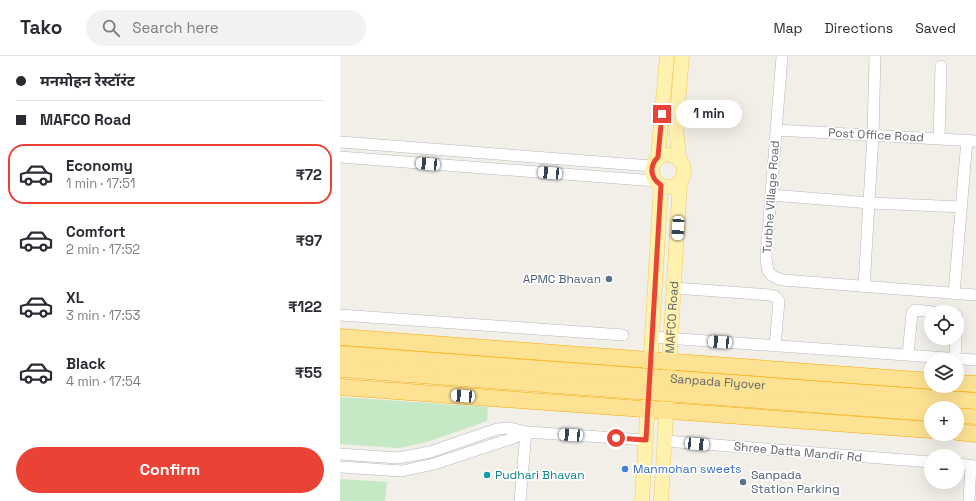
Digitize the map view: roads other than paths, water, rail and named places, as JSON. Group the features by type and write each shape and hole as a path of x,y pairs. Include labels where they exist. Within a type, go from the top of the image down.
{"highway":[{"path":"340,337 924,380"},
{"name":"Sanpada Flyover","path":"340,354 976,401"},
{"path":"570,404 574,354"},
{"name":"Sanpada Flyover","path":"340,369 924,412"},
{"path":"964,383 976,384"},
{"path":"340,387 924,429"},
{"path":"964,415 976,416"},
{"path":"964,433 976,434"}],"main road":[{"path":"667,56 653,177 658,183 671,187 680,182 685,172 679,158 676,128 682,56"},
{"path":"655,162 669,154 679,158"},
{"name":"MAFCO Road","path":"661,501 680,182"},
{"name":"MAFCO Road","path":"642,501 651,360 658,183"}],"street":[{"name":"Turbhe Village Road","path":"782,56 766,257 766,267 768,272 772,276 783,280 976,295"},
{"path":"864,287 870,203 875,56"},
{"path":"939,139 941,66"},
{"name":"Post Office Road","path":"776,130 972,140"},
{"path":"954,294 962,207 972,140"},
{"path":"340,142 655,162"},
{"path":"340,157 658,183"},
{"path":"771,195 870,203 962,207"},
{"path":"674,288 770,295 776,297 779,301 775,346"},
{"path":"908,355 912,313 915,310 924,311"},
{"path":"340,315 623,335"},
{"path":"652,337 924,356"},
{"path":"964,359 976,360"},
{"path":"340,454 398,458 430,452 497,428 510,428 526,432 646,440"},
{"path":"340,467 402,471 434,464 513,438 526,432"},
{"path":"520,501 526,432"},
{"name":"Shree Datta Mandir Rd","path":"665,441 924,461"},
{"path":"964,464 974,465 969,501"}],"place":[{"name":"APMC Bhavan","path":"609,279"},
{"name":"Manmohan sweets","path":"625,469"},
{"name":"Pudhari Bhavan","path":"487,475"},
{"name":"Sanpada Station Parking","path":"743,482"}]}
